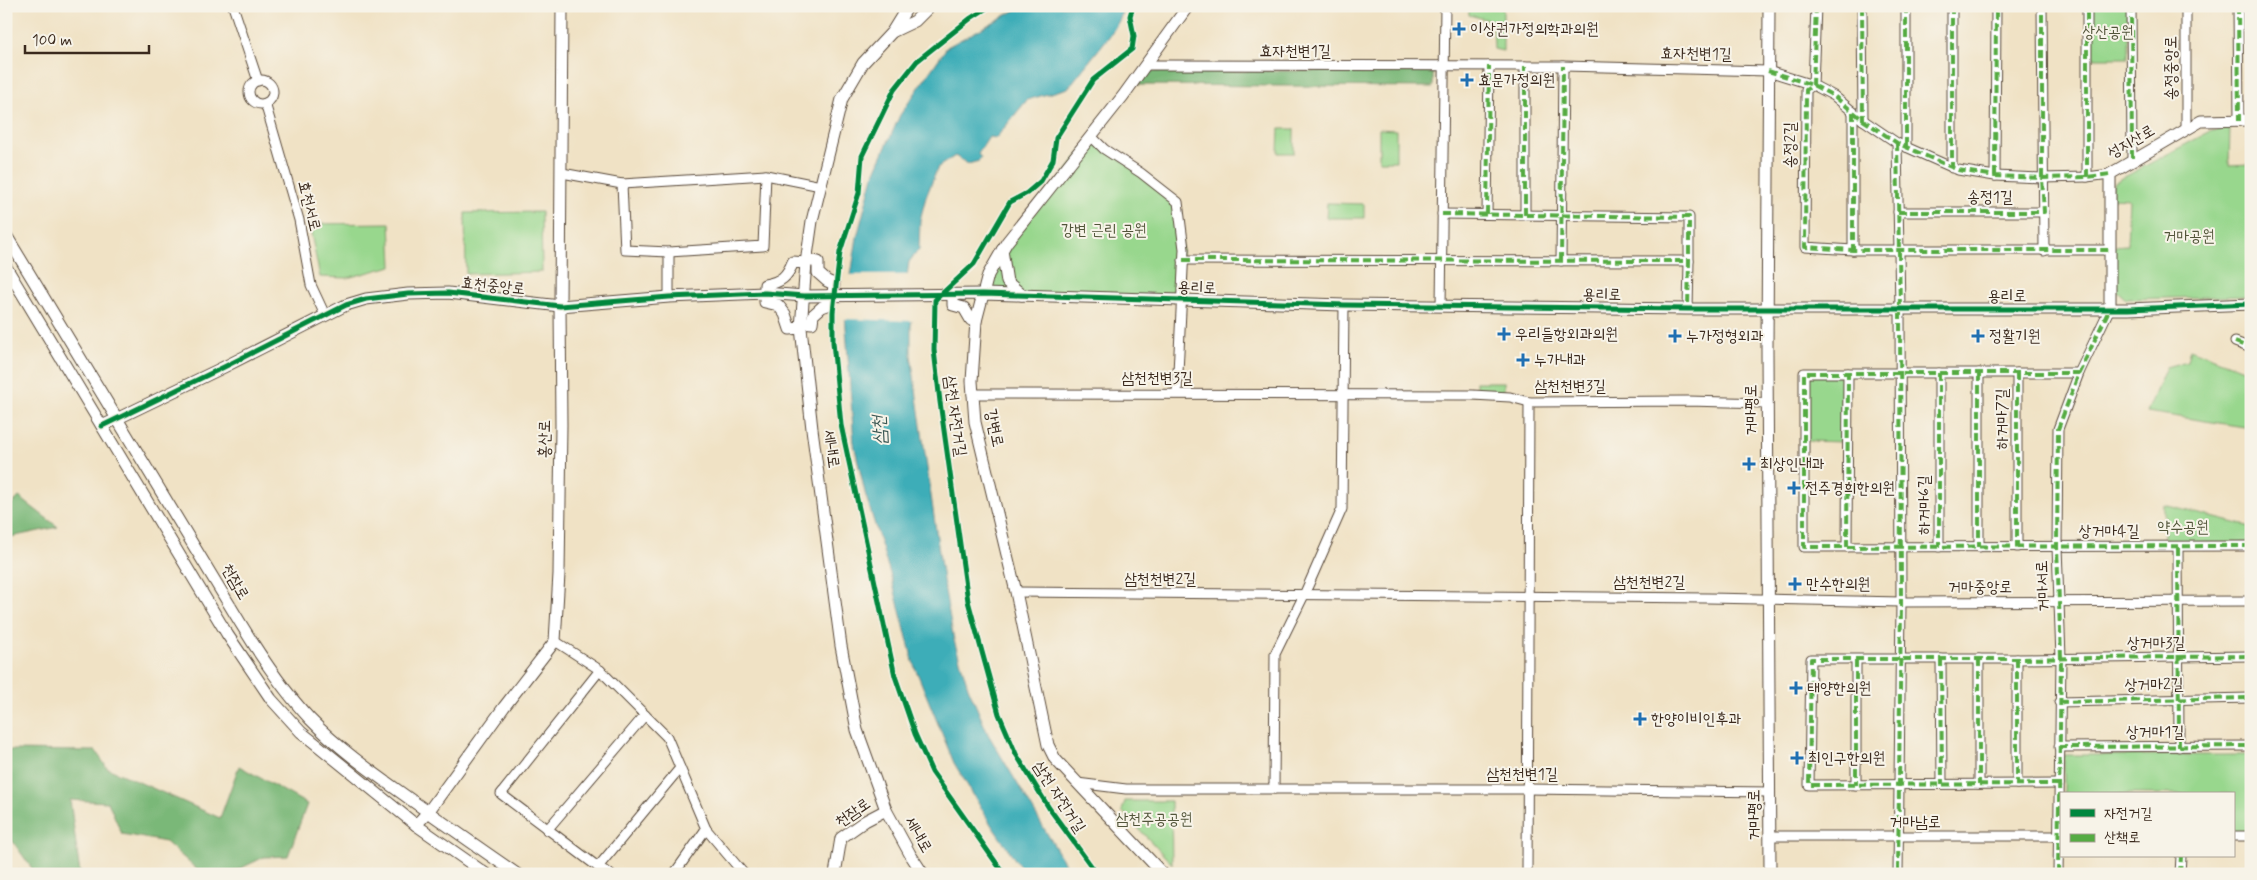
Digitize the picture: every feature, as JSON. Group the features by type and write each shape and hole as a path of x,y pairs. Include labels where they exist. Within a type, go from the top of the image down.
{"street":[{"path":"233,6 258,81"},
{"name":"홍산로","path":"555,641 559,574 561,445 562,6"},
{"name":"세내로","path":"892,32 915,20 930,6"},
{"name":"강변로","path":"1163,874 1077,783 1056,759 1048,745 1016,592 975,422 972,394 974,320 980,294 1002,250 1092,137 1188,6"},
{"path":"1442,306 1445,6"},
{"name":"거마평로","path":"1769,6 1767,403 1770,874"},
{"name":"송정2길","path":"1816,6 1813,85 1806,90 1805,247 1853,250"},
{"path":"1862,6 1863,120"},
{"path":"1906,6 1906,147"},
{"path":"1952,6 1952,168"},
{"path":"1995,176 1996,6"},
{"path":"2042,6 2041,82 2044,251"},
{"path":"2087,177 2088,6"},
{"path":"2131,6 2132,161"},
{"name":"송정중앙로","path":"2186,6 2186,130"},
{"name":"성지산로","path":"2110,308 2110,174 2201,121 2245,120 2238,74 2238,6"},
{"path":"904,8 915,20"},
{"name":"세내로","path":"904,8 892,32 863,63 842,99 821,186 806,261 802,325 812,429 849,695 857,730 886,810 923,874"},
{"name":"효자천변1길","path":"1146,65 1563,66 1768,71"},
{"path":"1487,214 1489,66"},
{"path":"1525,66 1525,215"},
{"path":"1561,261 1563,66"},
{"path":"1768,71 1813,85 1834,96 1863,120 1897,143 1952,168 1995,176 2042,178 2087,177 2110,174"},
{"path":"258,81 266,82 273,91 271,98 265,103 254,102 250,96 250,88 258,81"},
{"name":"효천서로","path":"265,103 299,220 311,285 325,315"},
{"path":"1853,112 1853,250 2110,250"},
{"path":"1092,137 1104,149 1141,173 1178,202 1183,260 1177,393"},
{"path":"1897,143 1900,374"},
{"path":"562,173 622,184 766,174 821,186"},
{"path":"622,184 625,250 669,252 763,246 766,174"},
{"name":"송정1길","path":"1898,212 2044,212"},
{"path":"1442,214 1689,216 1688,308"},
{"name":"천잠로","path":"6,234 245,632 285,688 310,718 341,747 376,775 517,874"},
{"path":"1002,250 1007,282 1022,295"},
{"path":"669,252 670,297"},
{"name":"용리로","path":"1183,260 1689,261"},
{"path":"806,261 818,262 818,273 834,284 828,295 830,304 813,315 812,323 790,329 786,314 778,305 765,302 766,284 778,283 788,275 793,262 806,261"},
{"name":"천잠로","path":"6,268 227,634 271,699 301,732 416,824 486,874"},
{"name":"효천중앙로","path":"102,426 224,368 325,315 346,305 366,299 408,294 448,293 560,306 670,297 765,293 804,296 953,295"},
{"path":"953,295 953,305 964,308 974,320"},
{"name":"용리로","path":"953,295 1022,295 1344,305 1688,308 2110,308 2251,304"},
{"path":"1274,789 1275,654 1304,595 1342,509 1344,305"},
{"name":"거마서로","path":"2058,874 2061,658 2057,546 2058,429 2078,373 2110,308"},
{"path":"2235,342 2251,348"},
{"name":"하거마7길","path":"1803,454 1804,373 2078,373"},
{"path":"1847,547 1848,373"},
{"name":"하거마6길","path":"1939,373 1940,547"},
{"name":"하거마7길","path":"1979,373 1979,547"},
{"name":"하거마7길","path":"2017,373 2017,547"},
{"name":"하거마6길","path":"1900,374 1900,547"},
{"name":"삼천천변3길","path":"972,394 1343,394 1501,396 1529,402 1688,401 1767,403"},
{"path":"1527,874 1529,402"},
{"name":"하거마6길","path":"1803,454 1804,547 2057,546"},
{"name":"상거마4길","path":"2057,546 2251,546"},
{"path":"1898,874 1900,547"},
{"path":"2178,547 2179,747"},
{"name":"삼천천변2길","path":"1016,592 1769,599"},
{"name":"거마중앙로","path":"1769,599 1901,602 2251,601"},
{"path":"416,824 428,812 504,707 555,641 600,670 667,737 706,829 744,874"},
{"name":"상거마3길","path":"1856,784 1809,785 1811,659 1900,660 2251,656"},
{"path":"1942,659 1942,784"},
{"path":"1979,659 1979,784"},
{"path":"2017,659 2017,784"},
{"path":"1856,660 1856,784 2059,784"},
{"path":"600,670 500,794 610,874"},
{"name":"상거마2길","path":"2059,702 2251,698"},
{"path":"547,830 645,715"},
{"name":"상거마1길","path":"2059,747 2251,746"},
{"path":"598,866 680,768"},
{"name":"삼천천변1길","path":"1077,783 1126,789 1527,789 1770,792"},
{"name":"천잠로","path":"835,874 841,838 865,820 886,810"},
{"path":"674,874 706,829"},
{"name":"거마남로","path":"1770,836 1898,838 2059,836"},
{"path":"2234,836 2251,836"},
{"path":"2180,874 2181,858"}],"green space":[{"path":"1469,6 1503,6 1503,51 1494,49 1493,21 1469,15"},
{"name":"상산공원","path":"2089,6 2128,6 2128,58 2089,58"},
{"path":"1148,71 1433,71 1433,87 1138,85"},
{"name":"거마공원","path":"2230,126 2229,165 2251,164 2251,296 2126,299 2110,285 2112,246 2127,245 2129,199 2112,198 2113,183 2209,132"},
{"path":"1279,129 1294,129 1294,153 1278,153"},
{"path":"1379,129 1396,130 1396,161 1379,161"},
{"name":"강변 근린 공원","path":"1092,137 1178,202 1182,240 1182,300 983,294 988,275"},
{"path":"1327,203 1364,204 1364,218 1326,218"},
{"path":"541,212 542,272 466,274 465,213"},
{"path":"390,223 392,266 347,278 320,277 309,224"},
{"path":"2190,349 2251,372 2251,428 2147,412 2166,367 2187,361"},
{"path":"1812,375 1842,376 1845,379 1845,442 1807,441 1807,381"},
{"path":"1476,382 1504,382 1504,391 1476,391"},
{"path":"19,497 58,527 6,538 6,510"},
{"name":"약수공원","path":"2164,505 2251,527 2251,543 2164,543"},
{"path":"6,750 96,751 107,768 220,818 239,766 307,804 288,856 264,857 229,874 202,874 166,842 122,834 108,802 70,800 80,874 36,874 6,832"},
{"path":"2064,755 2251,755 2251,833 2234,833 2234,792 2064,792"},
{"name":"삼천주공공원","path":"1125,801 1171,801 1172,864 1122,811"}],"water":[{"name":"삼천","path":"1023,6 1123,6 1120,19 1111,34 1068,88 1027,100 996,138 989,137 978,154 981,158 979,161 968,164 955,156 938,167 926,197 920,220 919,249 909,262 907,276 918,295 911,325 911,355 943,580 954,640 968,687 988,734 1064,862 1074,874 1025,874 992,826 954,763 914,665 892,580 865,493 854,444 845,314 857,237 873,176 900,115 947,47"}],"pier":[{"path":"848,275 910,275 921,294 914,321 843,319"}],"marked path":[{"path":"1816,6 1813,85 1806,90 1805,247 1853,250 2110,250"},
{"path":"1862,6 1863,120"},
{"path":"1906,6 1906,147"},
{"path":"1952,6 1952,168"},
{"path":"1995,176 1996,6"},
{"path":"1898,212 2044,212 2042,178 2042,6"},
{"path":"2087,6 2087,177"},
{"path":"2131,6 2132,161"},
{"path":"2238,6 2239,121"},
{"path":"1487,214 1489,66"},
{"path":"1525,66 1525,215"},
{"path":"1561,261 1563,66"},
{"path":"1768,71 1813,85 1834,96 1863,120 1897,143 1958,170 1995,176 2042,178 2087,177 2110,174"},
{"path":"1853,112 1853,250"},
{"path":"1897,143 1900,308 1901,602 1898,874"},
{"path":"1442,214 1689,217 1689,261"},
{"path":"1183,260 1689,261 1688,309"},
{"path":"2058,874 2061,658 2057,547 2058,429 2079,373 2110,308"},
{"path":"2235,342 2251,348"},
{"path":"2079,373 1804,373 1804,547 2251,546"},
{"path":"1847,547 1848,373"},
{"path":"1939,373 1939,547"},
{"path":"1979,373 1979,547"},
{"path":"2017,373 2017,547"},
{"path":"2178,547 2179,747"},
{"path":"2059,784 1809,785 1811,659 2251,656"},
{"path":"1941,659 1942,784"},
{"path":"1979,659 1979,784"},
{"path":"2017,659 2017,784"},
{"path":"1856,660 1856,785"},
{"path":"2059,702 2251,698"},
{"path":"2059,747 2251,746"},
{"path":"2180,874 2181,858"}],"cycle path":[{"path":"990,6 971,18 917,61 894,90 862,156 859,193 840,252 833,312 833,342 841,425 895,676 915,734 932,772 1004,874"},
{"name":"삼천 자전거길","path":"1097,874 1049,808 1016,754 999,714 968,601 934,350 935,300 974,264 1010,202 1027,193 1041,181 1053,160 1056,138 1093,80 1132,49 1134,36 1130,16 1133,6"},
{"path":"102,426 346,305 366,299 408,294 448,293 560,306 669,297 765,293 804,296 983,294 1344,305 1688,309 2128,309 2251,304"}],"place":[{"name":"이상권가정의학과의원","path":"1459,29"},
{"name":"효문가정의원","path":"1467,80"},
{"name":"우리들항외과의원","path":"1504,334"},
{"name":"누가정형외과","path":"1675,336"},
{"name":"정활기원","path":"1978,336"},
{"name":"누가내과","path":"1523,360"},
{"name":"최상인내과","path":"1749,464"},
{"name":"전주경희한의원","path":"1794,488"},
{"name":"만수한의원","path":"1795,584"},
{"name":"태양한의원","path":"1796,688"},
{"name":"한양이비인후과","path":"1640,719"},
{"name":"최인구한의원","path":"1797,758"}]}
